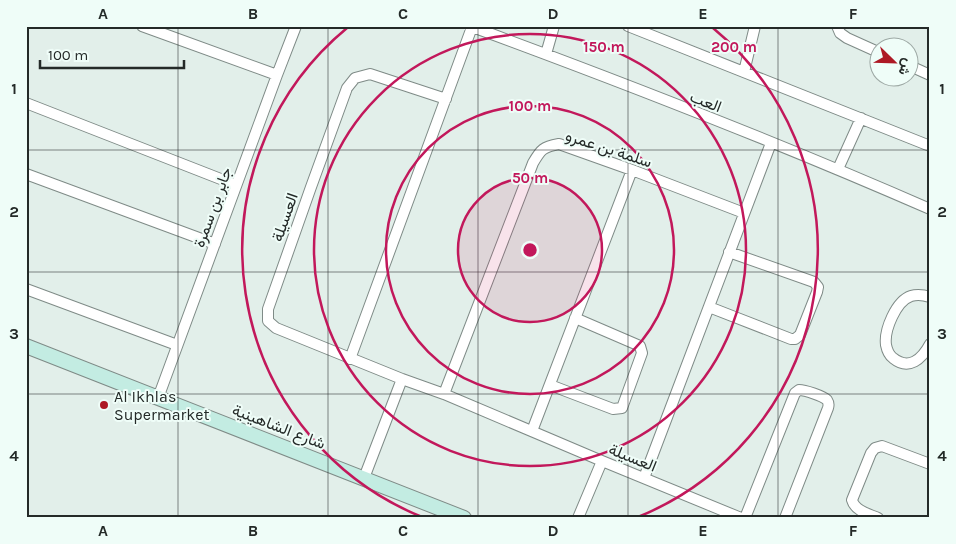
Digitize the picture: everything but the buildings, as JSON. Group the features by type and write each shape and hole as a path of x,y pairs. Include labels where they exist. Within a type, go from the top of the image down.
{"street":[{"path":"142,26 277,75"},
{"name":"جابر بن سمرة","path":"158,398 296,26"},
{"path":"546,54 554,26"},
{"path":"628,26 930,146"},
{"path":"744,72 755,26"},
{"path":"837,26 840,33 846,38 868,48"},
{"path":"350,359 471,27"},
{"name":"العب","path":"471,27 546,54 838,169 930,209"},
{"path":"918,70 930,75"},
{"name":"العسيلة","path":"446,99 370,74 355,78 347,88 310,187 268,309 268,321 276,328 350,359 444,394 743,518"},
{"path":"26,103 236,186"},
{"path":"838,169 861,118"},
{"path":"644,478 771,143"},
{"name":"سلمة بن عمرو","path":"444,394 533,163 540,151 549,146 559,144 744,213"},
{"path":"532,431 632,170"},
{"path":"26,174 214,244"},
{"path":"709,306 791,339 796,339 800,335 817,292 818,287 814,282 730,252"},
{"path":"26,289 177,345"},
{"path":"930,297 923,295 905,299 891,318 886,346 890,355 898,362 908,364 917,361 930,344"},
{"path":"550,384 614,409 622,408 642,353 640,346 575,318"},
{"name":"شارع الشاهينية","path":"27,349 158,398 464,518"},
{"path":"364,478 402,379"},
{"path":"743,518 795,393 799,390 804,390 826,399 829,403 785,518"},
{"path":"878,518 859,509 852,500 871,453 875,448 882,446 930,464"},
{"path":"578,518 602,461"}],"place":[{"name":"Al Ikhlas Supermarket","path":"104,405"}]}
